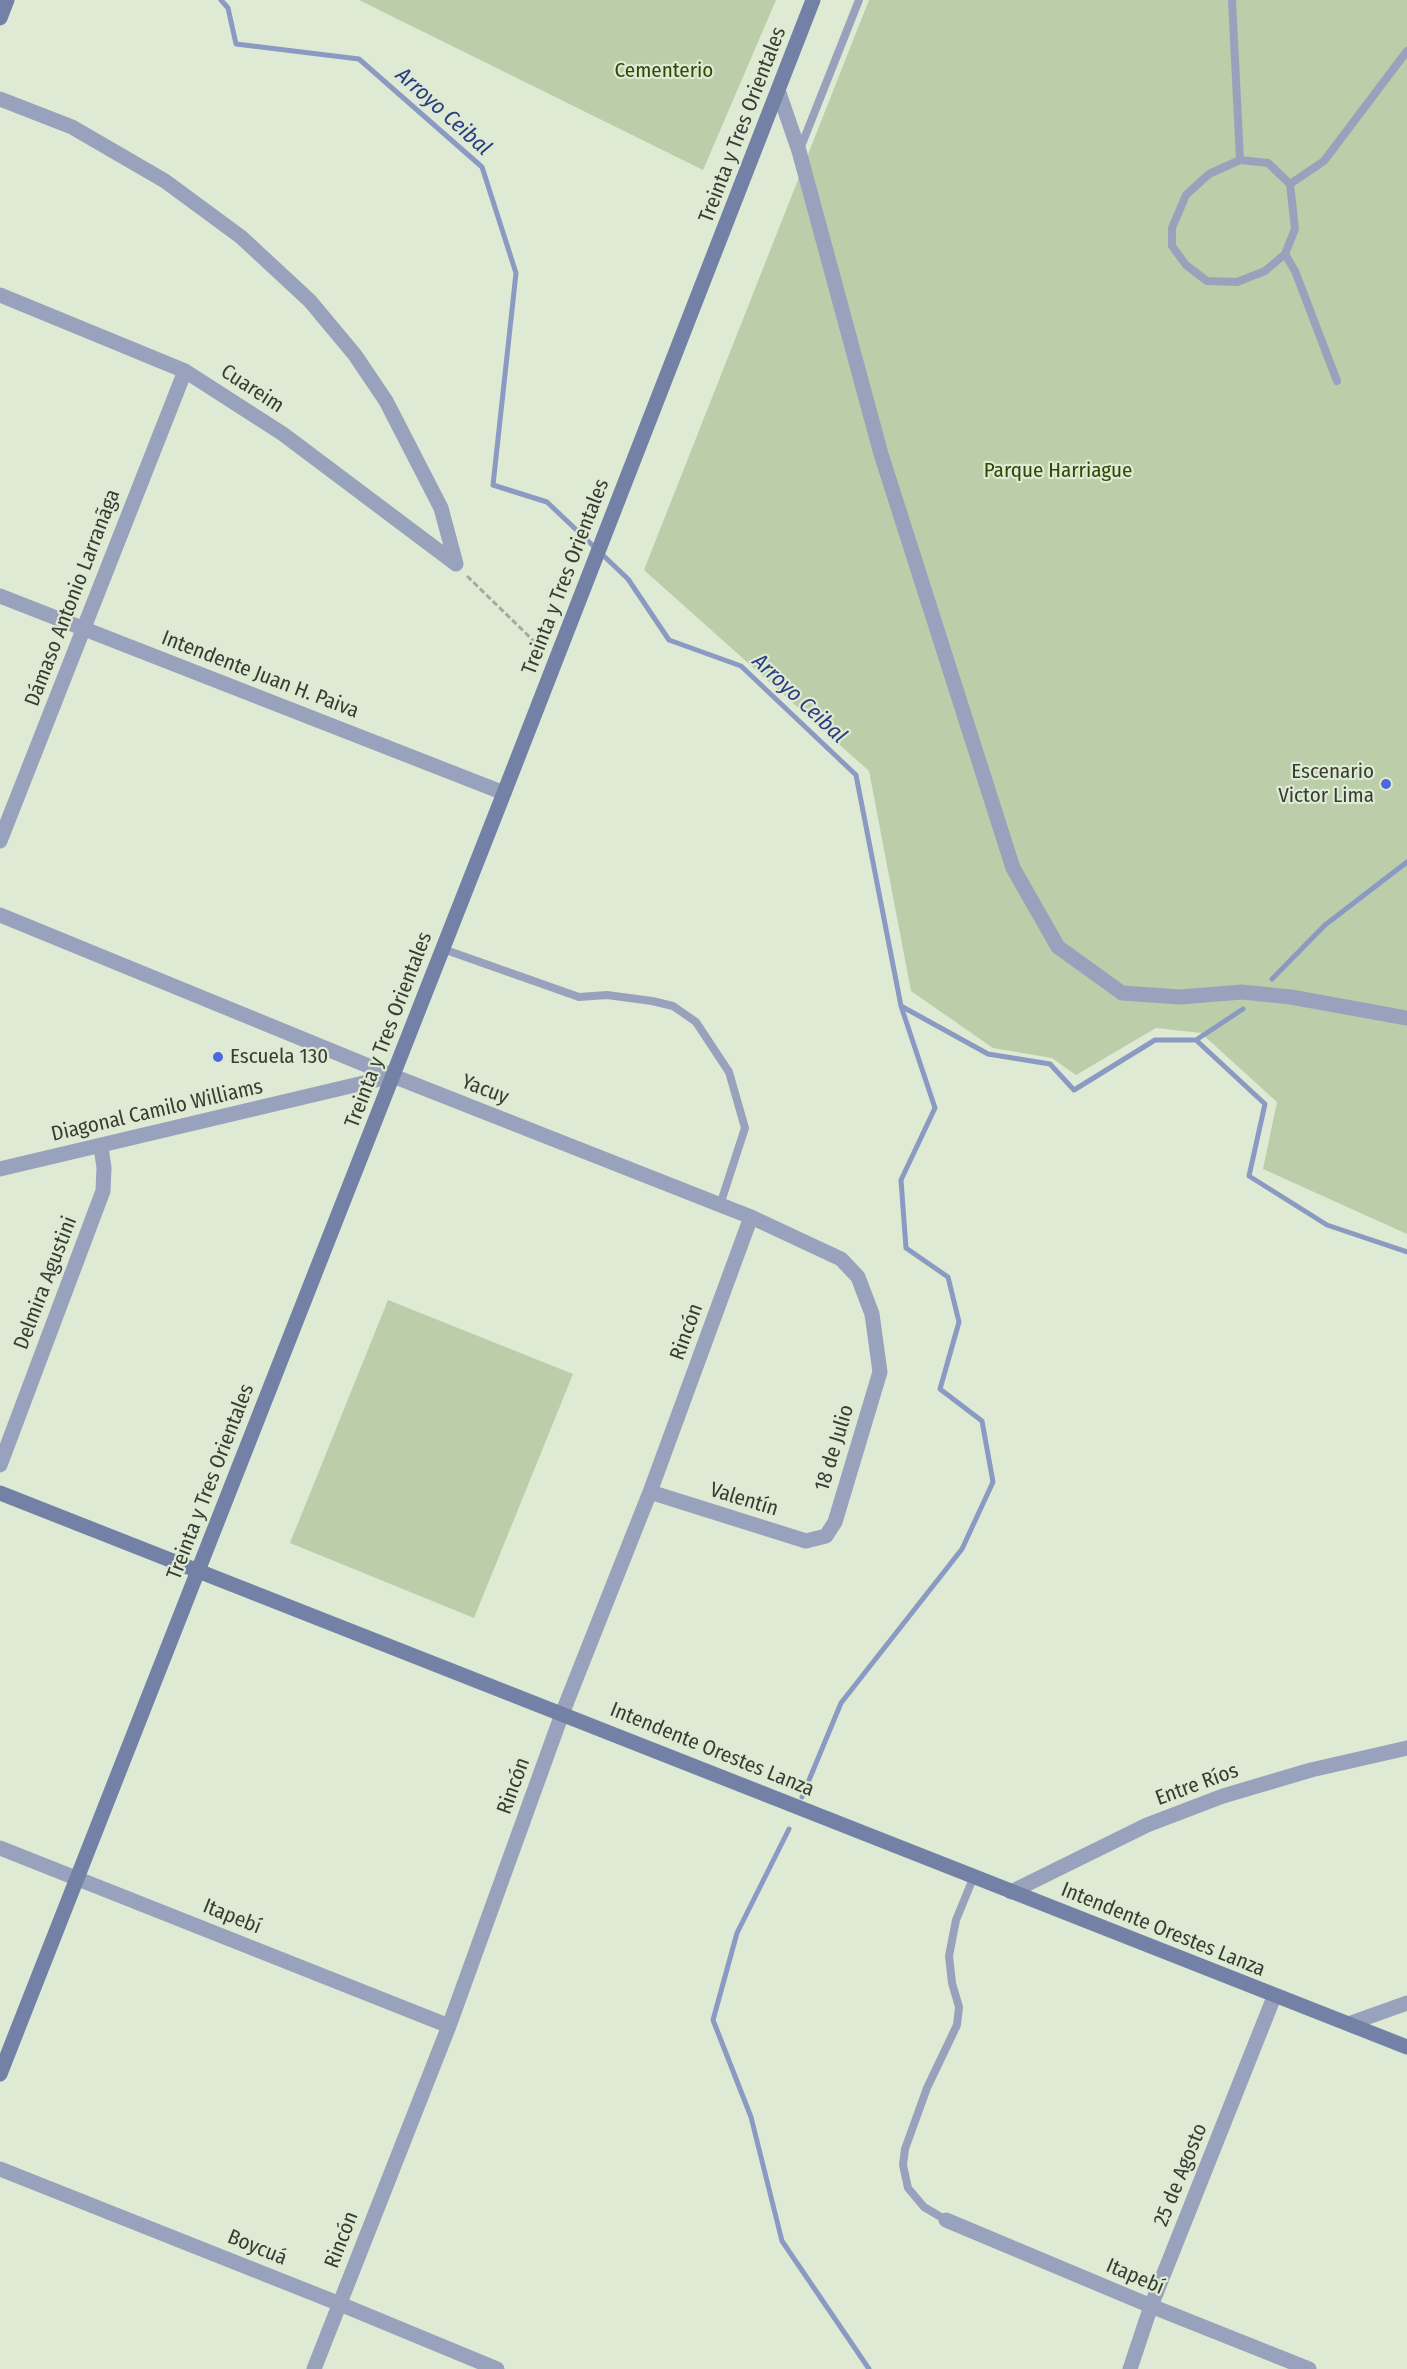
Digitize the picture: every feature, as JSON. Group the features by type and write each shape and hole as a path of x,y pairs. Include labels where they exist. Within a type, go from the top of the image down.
{"street":[{"path":"0,18 7,0"},
{"name":"Treinta y Tres Orientales","path":"0,2074 199,1573 779,93 813,0"},
{"path":"779,93 799,151 881,454 1013,867 1058,947 1122,993 1179,997 1242,992 1291,997 1407,1018"},
{"path":"0,99 72,127 165,181 241,237 310,301 355,354 386,401 441,508 456,564"},
{"name":"Cuareim","path":"0,295 185,371 283,434 456,564"},
{"name":"Dámaso Antonio Larranãga","path":"0,841 185,371"},
{"name":"Intendente Juan H. Paiva","path":"0,596 504,793"},
{"name":"Yacuy","path":"0,915 393,1076 751,1217 841,1259 858,1276 872,1314 880,1371"},
{"name":"Diagonal Camilo Williams","path":"0,1169 393,1076"},
{"name":"Delmira Agustini","path":"0,1465 103,1191 104,1168 101,1146"},
{"name":"Rincón","path":"314,2369 449,2026 562,1714 650,1492 751,1217"},
{"name":"18 de Julio","path":"826,1536 835,1522 880,1371"},
{"name":"Valentín","path":"650,1492 806,1541 826,1536"},
{"name":"Intendente Orestes Lanza","path":"0,1493 1407,2048"},
{"name":"Entre Ríos","path":"1011,1892 1148,1825 1222,1796 1311,1770 1407,1748"},
{"name":"Itapebí","path":"0,1848 449,2026"},
{"name":"25 de Agosto","path":"1130,2369 1151,2306 1274,1997"},
{"path":"1351,2024 1407,2003"},
{"name":"Boycuá","path":"0,2169 497,2369"},
{"name":"Itapebí","path":"946,2220 1309,2369"}],"lane":[{"path":"799,151 859,0"},
{"path":"1232,0 1240,160"},
{"path":"1290,184 1324,162 1407,51"},
{"path":"1240,160 1268,164 1290,184 1295,230 1284,254 1265,271 1237,282 1207,281 1186,265 1172,246 1172,228 1186,195 1209,174 1240,160"},
{"path":"1284,254 1294,272 1336,381"},
{"path":"443,949 579,997 607,995 673,1006 696,1022 729,1072 745,1128 720,1205"},
{"path":"946,2220 924,2207 908,2188 903,2165 905,2149 927,2088 957,2025 959,2007 952,1983 949,1956 956,1920 974,1876"}],"path":[{"path":"456,564 555,662"}],"green space":[{"name":"Cementerio","path":"359,0 776,0 703,170"},
{"name":"Parque Harriague","path":"869,0 1407,0 1407,1234 1263,1169 1277,1102 1201,1033 1156,1028 1076,1075 1052,1058 993,1048 911,991 869,771 644,570"},
{"path":"388,1300 573,1374 474,1618 290,1543"}],"waterway":[{"name":"Arroyo Ceibal","path":"221,0 228,8 236,44 359,59 482,167 516,273 493,485 547,502 628,579 669,640 741,666 856,775 901,1006 988,1054 1050,1064 1074,1090 1155,1040 1196,1040 1265,1104 1249,1176 1327,1225 1407,1252"},
{"path":"1272,979 1325,925 1407,862"},
{"path":"802,1797 841,1703 962,1549 993,1482 982,1421 940,1389 959,1322 948,1277 906,1248 901,1180 935,1108 901,1006"},
{"path":"1196,1040 1243,1009"},
{"path":"789,1829 737,1933 713,2020 751,2117 782,2241 869,2369"}],"place":[{"name":"Escenario Victor Lima","path":"1386,784"},
{"name":"Escuela 130","path":"218,1057"}]}
